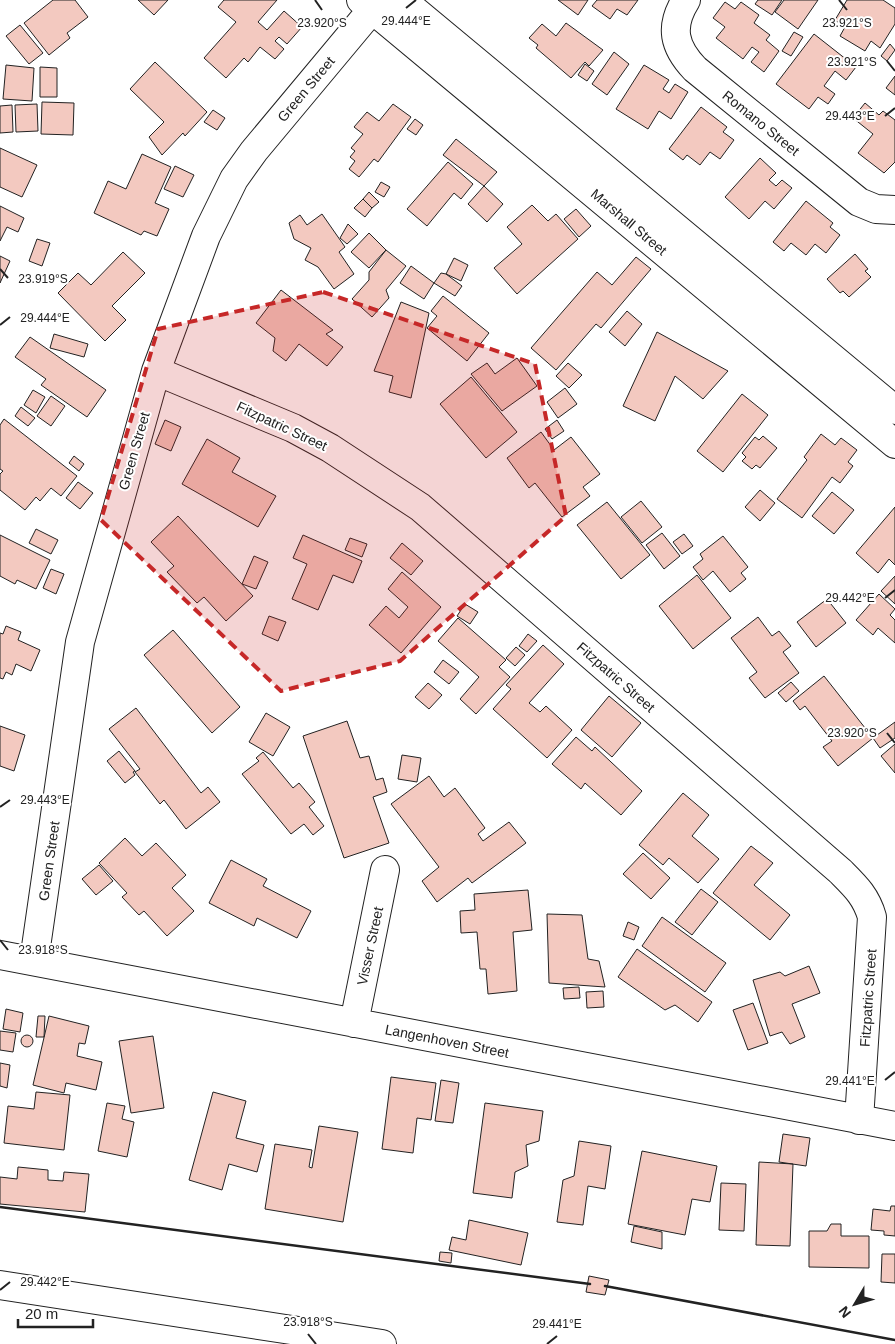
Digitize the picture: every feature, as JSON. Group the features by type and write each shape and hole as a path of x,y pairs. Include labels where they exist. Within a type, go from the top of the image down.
{"street":[{"name":"Marshall Street","path":"402,0 895,410"},
{"name":"Romano Street","path":"686,0 675,20 676,38 682,56 695,69 859,202 876,209 895,210"},
{"name":"Marshall Street","path":"371,3 895,444"},
{"name":"Green Street","path":"34,962 80,642 156,371 206,236 234,179 371,3"},
{"name":"Fitzpatric Street","path":"156,371 293,428 330,448 420,508 861,891 868,902 872,917 859,1120"},
{"name":"Visser Street","path":"354,1023 385,870"},
{"name":"Langenhoven Street","path":"0,955 895,1126"},
{"path":"0,1285 382,1344"}],"highlighted area":[{"path":"323,292 535,364 566,516 400,661 281,691 101,520 158,329"}],"building":[{"path":"53,0 75,0 88,17 67,33 70,38 49,55 24,23"},
{"path":"138,0 168,0 154,15"},
{"path":"224,0 277,0 258,22 267,30 284,11 302,27 287,44 279,37 275,41 284,49 275,59 260,47 248,62 244,58 226,78 204,58 236,22 218,7"},
{"path":"558,0 588,0 578,15"},
{"path":"597,0 638,0 627,15 617,9 610,19 592,6"},
{"path":"758,0 782,0 772,15 755,4"},
{"path":"784,0 818,0 798,29 775,12"},
{"path":"847,0 883,0 895,8 895,24 880,48 871,41 865,51 840,36 845,27 835,20"},
{"path":"725,2 735,9 741,2 759,15 754,23 770,35 766,40 779,51 764,72 751,62 759,52 752,47 743,59 716,38 725,27 713,18"},
{"path":"566,23 603,50 589,66 585,62 571,78 536,48 538,45 529,38 542,24 556,36"},
{"path":"20,25 43,53 29,64 6,36"},
{"path":"794,32 803,37 791,56 782,51"},
{"path":"814,34 856,67 846,80 835,71 824,86 835,94 828,104 818,97 809,109 776,84"},
{"path":"890,44 895,50 887,61 881,56"},
{"path":"614,52 629,64 607,95 592,84"},
{"path":"155,62 207,112 185,136 183,133 162,155 149,137 164,122 130,89"},
{"path":"585,64 594,71 587,81 578,75"},
{"path":"6,65 34,68 32,101 3,99"},
{"path":"644,65 669,80 663,89 669,93 675,84 688,92 671,119 659,111 648,129 616,109"},
{"path":"40,67 57,68 57,97 40,97"},
{"path":"895,76 895,95 886,88"},
{"path":"42,102 74,103 73,135 41,134"},
{"path":"865,103 879,115 883,111 895,120 895,162 884,173 858,153 873,134 853,118"},
{"path":"37,104 38,131 16,132 15,105"},
{"path":"393,104 411,117 378,162 374,159 359,177 349,169 355,161 350,157 355,151 351,148 363,134 354,127 367,112 379,121"},
{"path":"12,105 13,132 0,133 0,106"},
{"path":"701,107 727,127 723,132 734,140 720,159 710,152 700,165 687,155 683,160 669,149"},
{"path":"213,110 225,118 217,130 204,122"},
{"path":"415,119 423,125 416,135 407,129"},
{"path":"456,139 497,172 484,186 443,155"},
{"path":"0,148 37,165 22,197 0,187"},
{"path":"142,154 171,167 155,203 169,209 157,236 144,231 141,235 94,213 108,181 126,189"},
{"path":"760,158 776,173 769,180 776,186 782,180 792,188 774,209 765,201 749,219 725,197"},
{"path":"448,162 473,184 461,199 454,193 427,226 407,209"},
{"path":"175,166 194,175 183,197 164,189"},
{"path":"381,182 390,187 384,197 375,192"},
{"path":"484,186 503,204 487,222 468,204"},
{"path":"369,192 379,202 372,208 363,199"},
{"path":"363,199 372,208 365,217 354,208"},
{"path":"806,201 833,223 830,227 840,235 826,253 815,244 806,255 791,243 784,251 773,242"},
{"path":"532,205 548,221 556,214 578,239 517,294 494,268 522,244 507,227"},
{"path":"0,206 24,218 18,232 7,227 0,241"},
{"path":"576,209 591,226 579,237 564,219"},
{"path":"322,214 345,247 339,252 354,274 334,289 318,267 305,260 311,248 294,239 289,223 300,215 307,225"},
{"path":"348,224 358,234 347,244 340,238"},
{"path":"369,233 386,250 369,268 351,252"},
{"path":"37,239 50,243 42,266 29,261"},
{"path":"386,250 406,266 386,290 389,298 372,317 352,299 369,280 369,272"},
{"path":"123,252 145,273 112,306 126,320 105,341 58,293 78,273 91,285"},
{"path":"855,254 868,269 865,271 871,277 849,297 843,291 840,293 827,279"},
{"path":"0,256 10,261 0,283"},
{"path":"636,257 651,269 601,328 596,324 556,370 531,348 597,272 612,285"},
{"path":"454,258 468,265 461,281 446,274"},
{"path":"411,266 434,283 424,299 400,283"},
{"path":"441,273 446,274 462,286 455,296 434,283"},
{"path":"281,290 333,330 326,334 343,347 327,366 299,344 286,361 273,351 275,338 256,323"},
{"path":"443,296 489,333 467,361 427,328 437,316 431,311"},
{"path":"401,302 429,313 411,398 389,392 393,376 374,371"},
{"path":"627,311 642,324 625,346 609,332"},
{"path":"657,332 728,371 703,399 675,376 655,421 623,406"},
{"path":"54,334 88,344 84,357 50,348"},
{"path":"30,337 106,390 87,417 41,385 46,379 15,357"},
{"path":"517,358 537,386 502,411 471,374 487,363 495,374"},
{"path":"568,363 582,375 569,388 556,376"},
{"path":"471,377 517,432 486,458 440,404"},
{"path":"565,388 577,404 558,418 547,402"},
{"path":"33,390 45,397 36,413 24,405"},
{"path":"742,394 768,415 723,472 697,451"},
{"path":"51,396 65,406 51,426 37,416"},
{"path":"21,407 35,418 28,426 15,416"},
{"path":"4,419 77,476 61,496 51,488 40,501 36,497 25,510 0,490 0,474 3,471 0,469 0,425"},
{"path":"165,420 181,427 171,451 155,444"},
{"path":"557,420 564,431 552,439 545,429"},
{"path":"541,432 554,450 571,437 600,474 583,487 590,496 562,517 535,483 529,488 507,458"},
{"path":"821,434 835,445 841,438 857,450 848,462 853,466 840,483 832,477 802,518 777,499 807,460 804,457"},
{"path":"763,436 777,448 760,468 756,465 752,469 742,461 746,457 742,453 755,437 759,440"},
{"path":"207,439 240,458 232,472 276,496 258,527 182,484"},
{"path":"74,456 84,464 79,471 69,463"},
{"path":"78,482 93,493 80,509 66,498"},
{"path":"760,490 775,503 760,521 745,507"},
{"path":"832,492 854,510 834,534 812,516"},
{"path":"641,501 662,527 642,543 621,517"},
{"path":"607,502 650,555 621,579 577,525"},
{"path":"895,507 895,565 889,559 878,573 856,553"},
{"path":"178,516 253,596 226,621 204,597 197,603 167,572 174,566 151,542"},
{"path":"36,529 58,540 51,554 29,543"},
{"path":"662,533 680,556 664,569 646,545"},
{"path":"684,534 693,546 682,554 673,542"},
{"path":"0,535 50,560 36,589 17,580 15,584 0,576"},
{"path":"303,535 362,561 353,583 333,575 318,610 292,599 307,564 293,558"},
{"path":"723,536 748,567 741,573 746,579 730,592 713,571 703,580 693,567 703,559 700,554"},
{"path":"350,538 367,544 362,557 345,550"},
{"path":"402,543 423,561 411,575 390,558"},
{"path":"254,556 268,562 256,589 242,584"},
{"path":"51,569 64,574 56,594 43,588"},
{"path":"402,572 441,607 401,653 369,625 386,606 399,618 408,607 388,589"},
{"path":"697,575 731,618 693,649 659,606"},
{"path":"895,576 895,604 881,591"},
{"path":"879,594 895,609 890,615 895,620 895,643 878,628 873,635 856,620"},
{"path":"827,599 846,623 816,647 797,622"},
{"path":"465,604 478,612 470,624 457,616"},
{"path":"269,616 286,622 278,641 262,634"},
{"path":"758,617 772,636 779,631 791,646 783,652 799,673 765,698 749,678 757,672 731,638"},
{"path":"458,618 506,660 499,667 510,677 476,714 460,699 479,677 438,641"},
{"path":"6,626 21,632 18,640 40,650 31,671 16,664 12,675 6,672 3,679 0,678 0,633 3,634"},
{"path":"173,630 240,707 212,733 144,655"},
{"path":"528,634 537,641 527,652 519,646"},
{"path":"543,645 564,664 529,703 540,712 546,706 572,730 547,758 493,709 511,689 506,685"},
{"path":"516,647 525,655 515,666 506,658"},
{"path":"443,660 459,672 449,684 434,672"},
{"path":"824,676 873,738 838,766 823,747 832,741 805,706 800,710 793,701"},
{"path":"791,682 799,691 786,702 778,693"},
{"path":"428,683 442,695 429,709 415,697"},
{"path":"609,696 641,723 612,757 581,730"},
{"path":"136,708 201,793 208,787 220,802 186,829 164,800 160,804 135,772 140,769 109,729"},
{"path":"266,713 290,727 273,756 249,742"},
{"path":"347,721 360,758 369,756 376,780 383,778 387,792 373,797 389,843 344,858 303,736"},
{"path":"895,722 895,738 880,748 873,738"},
{"path":"0,726 25,735 14,771 0,766"},
{"path":"576,737 592,751 595,747 642,791 621,815 585,783 581,789 552,764"},
{"path":"895,744 895,773 881,756"},
{"path":"119,751 135,771 133,772 135,775 125,783 107,761"},
{"path":"263,752 293,788 299,783 315,802 309,807 324,826 313,835 304,824 291,834 242,774 259,761 256,758"},
{"path":"402,755 421,758 417,782 398,779"},
{"path":"429,776 444,797 455,788 485,828 478,834 483,841 509,822 526,843 472,883 468,878 437,902 422,881 439,867 391,804"},
{"path":"683,793 709,815 692,836 719,859 698,883 669,858 663,865 639,845"},
{"path":"125,838 142,856 156,843 186,875 172,888 194,911 167,936 144,911 139,915 122,897 127,893 99,863"},
{"path":"751,846 773,863 754,885 790,915 770,940 713,893"},
{"path":"643,853 670,878 651,899 623,874"},
{"path":"231,860 267,879 263,886 311,911 297,938 257,918 254,926 209,903"},
{"path":"99,865 113,881 96,895 82,879"},
{"path":"701,889 718,902 692,935 675,922"},
{"path":"528,890 532,930 513,932 517,991 488,994 486,969 480,969 477,932 461,933 460,911 475,910 474,894"},
{"path":"547,914 582,915 588,959 599,961 605,987 549,983"},
{"path":"662,917 726,963 705,992 642,946"},
{"path":"628,922 639,927 634,940 623,936"},
{"path":"637,949 712,1002 698,1022 675,1005 665,1010 618,977"},
{"path":"809,966 820,993 792,1004 805,1037 790,1044 782,1032 770,1036 753,980 780,972 785,976"},
{"path":"579,987 580,998 564,999 563,988"},
{"path":"603,991 604,1007 587,1008 586,992"},
{"path":"753,1003 768,1043 748,1050 733,1010"},
{"path":"6,1009 23,1013 20,1032 3,1029"},
{"path":"38,1016 45,1016 44,1037 36,1037"},
{"path":"49,1016 89,1026 85,1044 79,1043 77,1056 102,1062 96,1090 66,1083 64,1093 33,1085"},
{"path":"0,1031 16,1033 13,1052 0,1050"},
{"path":"25,1035 29,1035 33,1041 29,1047 25,1047 21,1043 21,1039"},
{"path":"153,1036 164,1108 131,1113 119,1041"},
{"path":"0,1063 10,1065 7,1088 0,1086"},
{"path":"391,1077 436,1083 431,1120 417,1118 413,1153 382,1149"},
{"path":"441,1080 459,1083 453,1123 435,1121"},
{"path":"36,1092 70,1095 64,1150 4,1143 8,1106 34,1109"},
{"path":"213,1092 246,1101 236,1138 264,1145 257,1172 229,1164 222,1190 189,1180"},
{"path":"107,1103 125,1106 122,1119 134,1122 127,1157 98,1151"},
{"path":"485,1103 543,1111 539,1141 526,1145 528,1166 515,1172 512,1198 473,1193"},
{"path":"319,1126 358,1132 343,1222 265,1209 275,1144 312,1150 309,1167 312,1168"},
{"path":"783,1134 810,1138 806,1166 779,1162"},
{"path":"579,1141 611,1146 605,1189 588,1186 583,1225 557,1222 563,1180 574,1176"},
{"path":"642,1151 717,1166 710,1202 692,1199 685,1235 628,1224"},
{"path":"759,1162 793,1164 790,1246 756,1245"},
{"path":"18,1167 48,1170 48,1180 63,1181 64,1172 89,1174 85,1212 0,1204 0,1177 17,1179"},
{"path":"721,1183 746,1184 744,1231 719,1230"},
{"path":"891,1206 895,1206 895,1236 884,1235 884,1231 871,1230 873,1209 890,1211"},
{"path":"469,1220 528,1233 521,1265 449,1250 452,1237 466,1240"},
{"path":"831,1224 841,1224 841,1236 869,1236 869,1268 809,1267 809,1231 827,1231"},
{"path":"634,1226 662,1232 662,1249 631,1242"},
{"path":"440,1252 452,1253 451,1263 439,1261"},
{"path":"882,1254 895,1254 895,1283 881,1282"},
{"path":"589,1276 609,1280 605,1295 586,1292"}],"wall":[{"path":"0,1207 590,1284"},
{"path":"605,1286 895,1340"}]}
